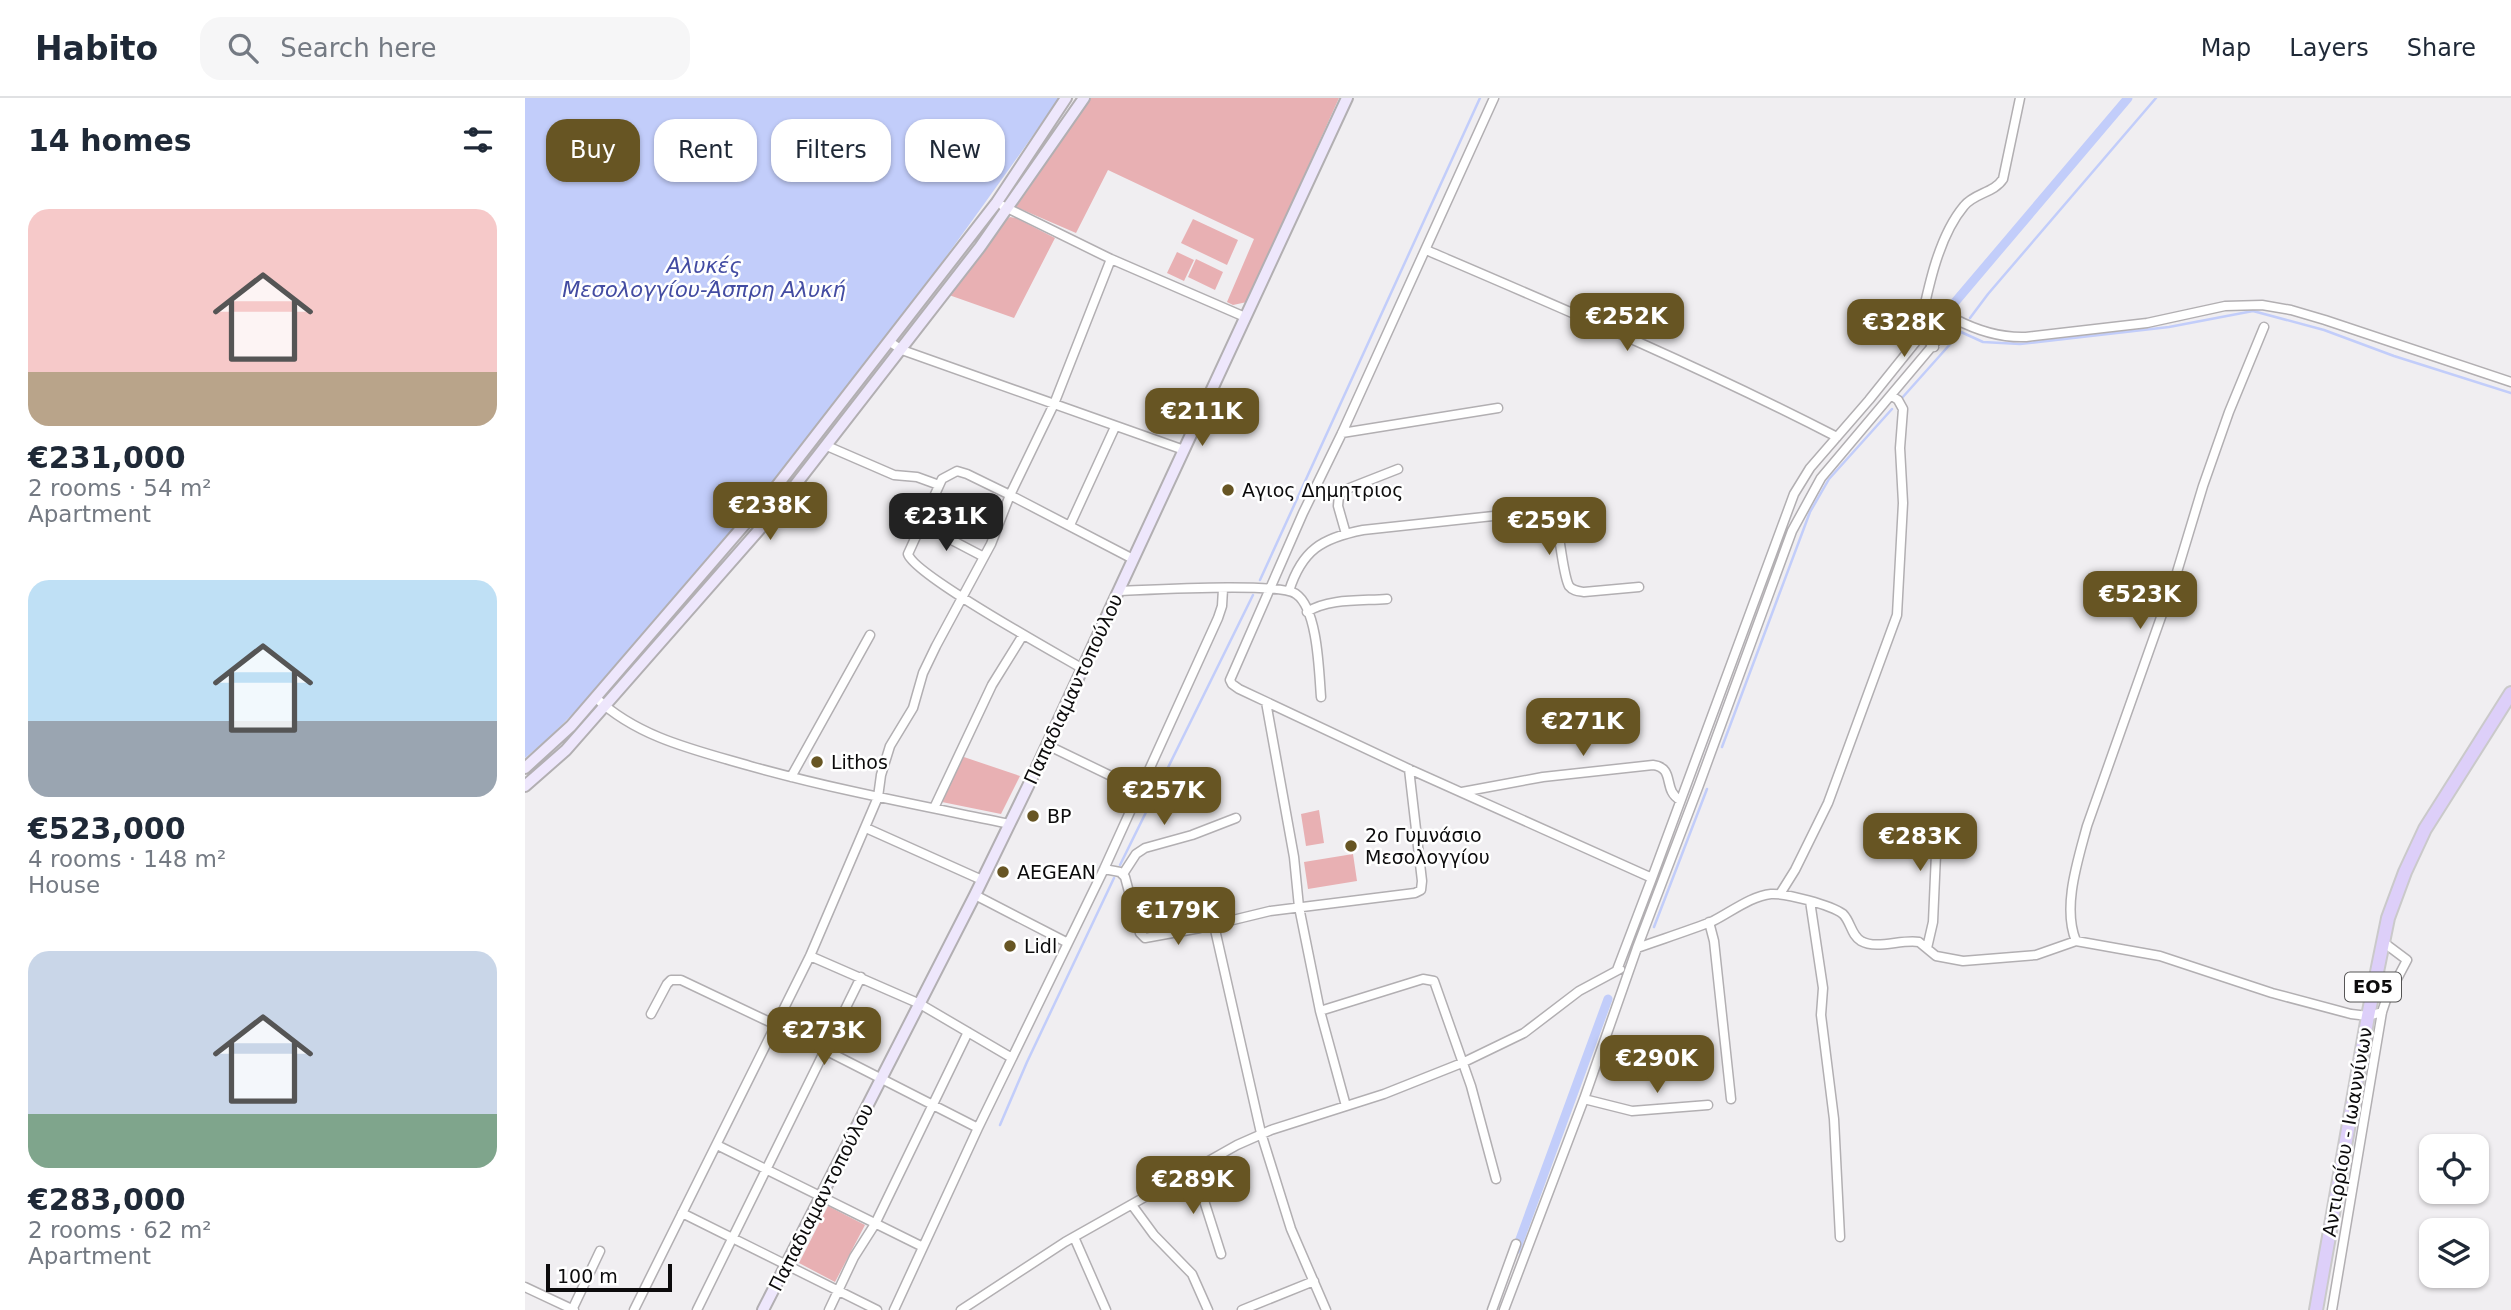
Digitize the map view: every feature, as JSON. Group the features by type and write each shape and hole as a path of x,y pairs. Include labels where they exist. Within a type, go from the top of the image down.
{"main road":[{"name":"Αντιρρίου - Ιωαννίνων","path":"2316,1310 2368,1016 2383,942 2401,882 2425,829 2511,693"}],"street":[{"path":"525,768 555,742 596,698 762,504 997,202 1066,98"},
{"path":"525,786 566,750 605,707 749,542 828,446 1008,208 1084,98"},
{"name":"Παπαδιαμαντοπούλου","path":"763,1310 1010,824 1347,98"},
{"path":"1494,98 1303,513 1230,680 1236,688 1652,878"},
{"path":"1934,347 1922,334 1921,325 1946,234 1965,205 1997,186 2003,179 2020,98"},
{"path":"997,202 1111,259 1245,317"},
{"path":"1426,250 1618,333 1837,437"},
{"path":"634,1310 810,956 878,797 881,775 890,746 912,708 928,662 984,557 1010,495 1054,404 1111,259"},
{"path":"1504,1310 1798,517 1821,478 1955,319 1987,333 2026,337 2147,323 2225,306 2262,305 2325,320 2511,382"},
{"path":"2075,941 2071,926 2071,908 2087,826 2177,572 2229,412 2264,327"},
{"path":"1617,970 1788,507 1804,476 1922,334"},
{"path":"890,342 902,349 1184,450"},
{"path":"1780,894 1828,803 1897,615 1903,509 1900,448 1903,409 1898,400 1892,397"},
{"path":"1342,433 1498,408"},
{"path":"1070,525 1115,427"},
{"path":"828,446 894,475 917,477 939,485"},
{"path":"1346,534 1338,506 1339,495 1347,489 1398,469"},
{"path":"1083,669 962,597 909,559 908,552 939,485 944,477 957,471 1070,525 1133,559"},
{"path":"1289,591 1304,557 1324,543 1346,534 1549,510 1557,519 1566,575 1571,588 1584,592 1639,587"},
{"path":"921,524 984,557"},
{"path":"1119,590 1257,587 1284,589 1298,595 1317,642 1321,697"},
{"path":"894,1310 978,1128 1104,869 1218,618 1223,589"},
{"path":"1307,612 1332,604 1387,598"},
{"path":"791,777 870,635"},
{"path":"934,808 992,685 1023,635"},
{"path":"596,698 605,707 663,741 791,777 1010,824"},
{"path":"1266,702 1294,857 1299,907 1321,1011 1346,1106"},
{"path":"1047,745 1140,790"},
{"path":"1461,792 1543,777 1653,765 1665,770 1671,793 1681,800"},
{"path":"1236,818 1142,849 1136,854 1123,874 1140,933 1144,938 1270,911 1413,894 1421,890 1409,769"},
{"path":"866,828 982,880"},
{"path":"1927,948 1933,922 1935,853 1969,840"},
{"path":"1104,869 1123,874"},
{"path":"1637,948 1709,922 1755,899 1769,894 1780,894 1810,901 1841,913 1846,917 1854,935 1862,942 1923,943 1941,958 1970,961 2036,955 2075,941 2151,954 2272,993 2368,1016 2382,1012"},
{"path":"975,895 1068,943"},
{"path":"1810,901 1823,988 1821,1015 1834,1119 1840,1237"},
{"path":"1709,922 1714,941 1731,1099"},
{"path":"1214,925 1261,1133 1291,1229 1326,1310"},
{"path":"2332,1310 2382,1012 2407,960 2383,942"},
{"path":"810,956 920,1004 1012,1058"},
{"path":"961,1310 1074,1237 1261,1133 1396,1090 1462,1063 1524,1033 1579,991 1617,970 1630,966"},
{"path":"697,1310 861,977"},
{"path":"650,1014 667,984 676,979 776,1025 978,1128"},
{"path":"1321,1011 1423,979 1432,979 1439,989 1496,1179"},
{"path":"829,1310 854,1257 875,1224 968,1032"},
{"path":"1584,1099 1632,1111 1707,1105"},
{"path":"717,1146 923,1247"},
{"path":"1194,1169 1221,1254"},
{"path":"1132,1205 1154,1235 1192,1275 1208,1310"},
{"path":"682,1213 877,1310"},
{"path":"1074,1237 1106,1310"},
{"path":"1485,1310 1493,1308 1516,1244"},
{"path":"525,1287 573,1310 600,1251"},
{"path":"1242,1310 1314,1281"}],"shaded area":[{"path":"1091,98 1339,98 1247,302 1233,305 1227,302 1254,239 1108,170 1076,233 1016,207"},
{"path":"1010,217 1055,238 1014,318 949,295 1001,223"},
{"path":"1193,219 1238,240 1227,265 1181,243"},
{"path":"1177,252 1194,260 1184,281 1167,273"},
{"path":"1196,259 1223,272 1215,290 1188,277"},
{"path":"958,755 1020,776 1001,814 937,801"},
{"path":"1319,810 1324,843 1306,846 1301,814"},
{"path":"1353,854 1357,881 1308,889 1304,862"},
{"path":"828,1206 865,1225 835,1282 799,1263"}],"water":[{"name":"Αλυκές Μεσολογγίου-Άσπρη Αλυκή","path":"525,98 1059,98 1005,175 1005,119 905,119 905,182 1000,182 825,417 725,539 602,682 565,722 525,758"}],"waterway":[{"path":"1260,580 1480,98"},
{"path":"1928,334 2128,98"},
{"path":"1970,318 2156,98"},
{"path":"1902,398 1961,332 1983,342 2020,344 2169,327 2253,311 2324,330 2394,356 2511,393"},
{"path":"1722,747 1810,512 1829,479 1892,409"},
{"path":"1120,865 1253,595"},
{"path":"1654,927 1707,789"},
{"path":"1000,1125 1114,878"},
{"path":"1516,1250 1608,999"}],"place":[{"name":"Αγιος Δημητριος","path":"1228,490"},
{"name":"Lithos","path":"817,762"},
{"name":"BP","path":"1033,816"},
{"name":"2ο Γυμνάσιο Μεσολογγίου","path":"1351,846"},
{"name":"AEGEAN","path":"1003,872"},
{"name":"Lidl","path":"1010,946"}]}
